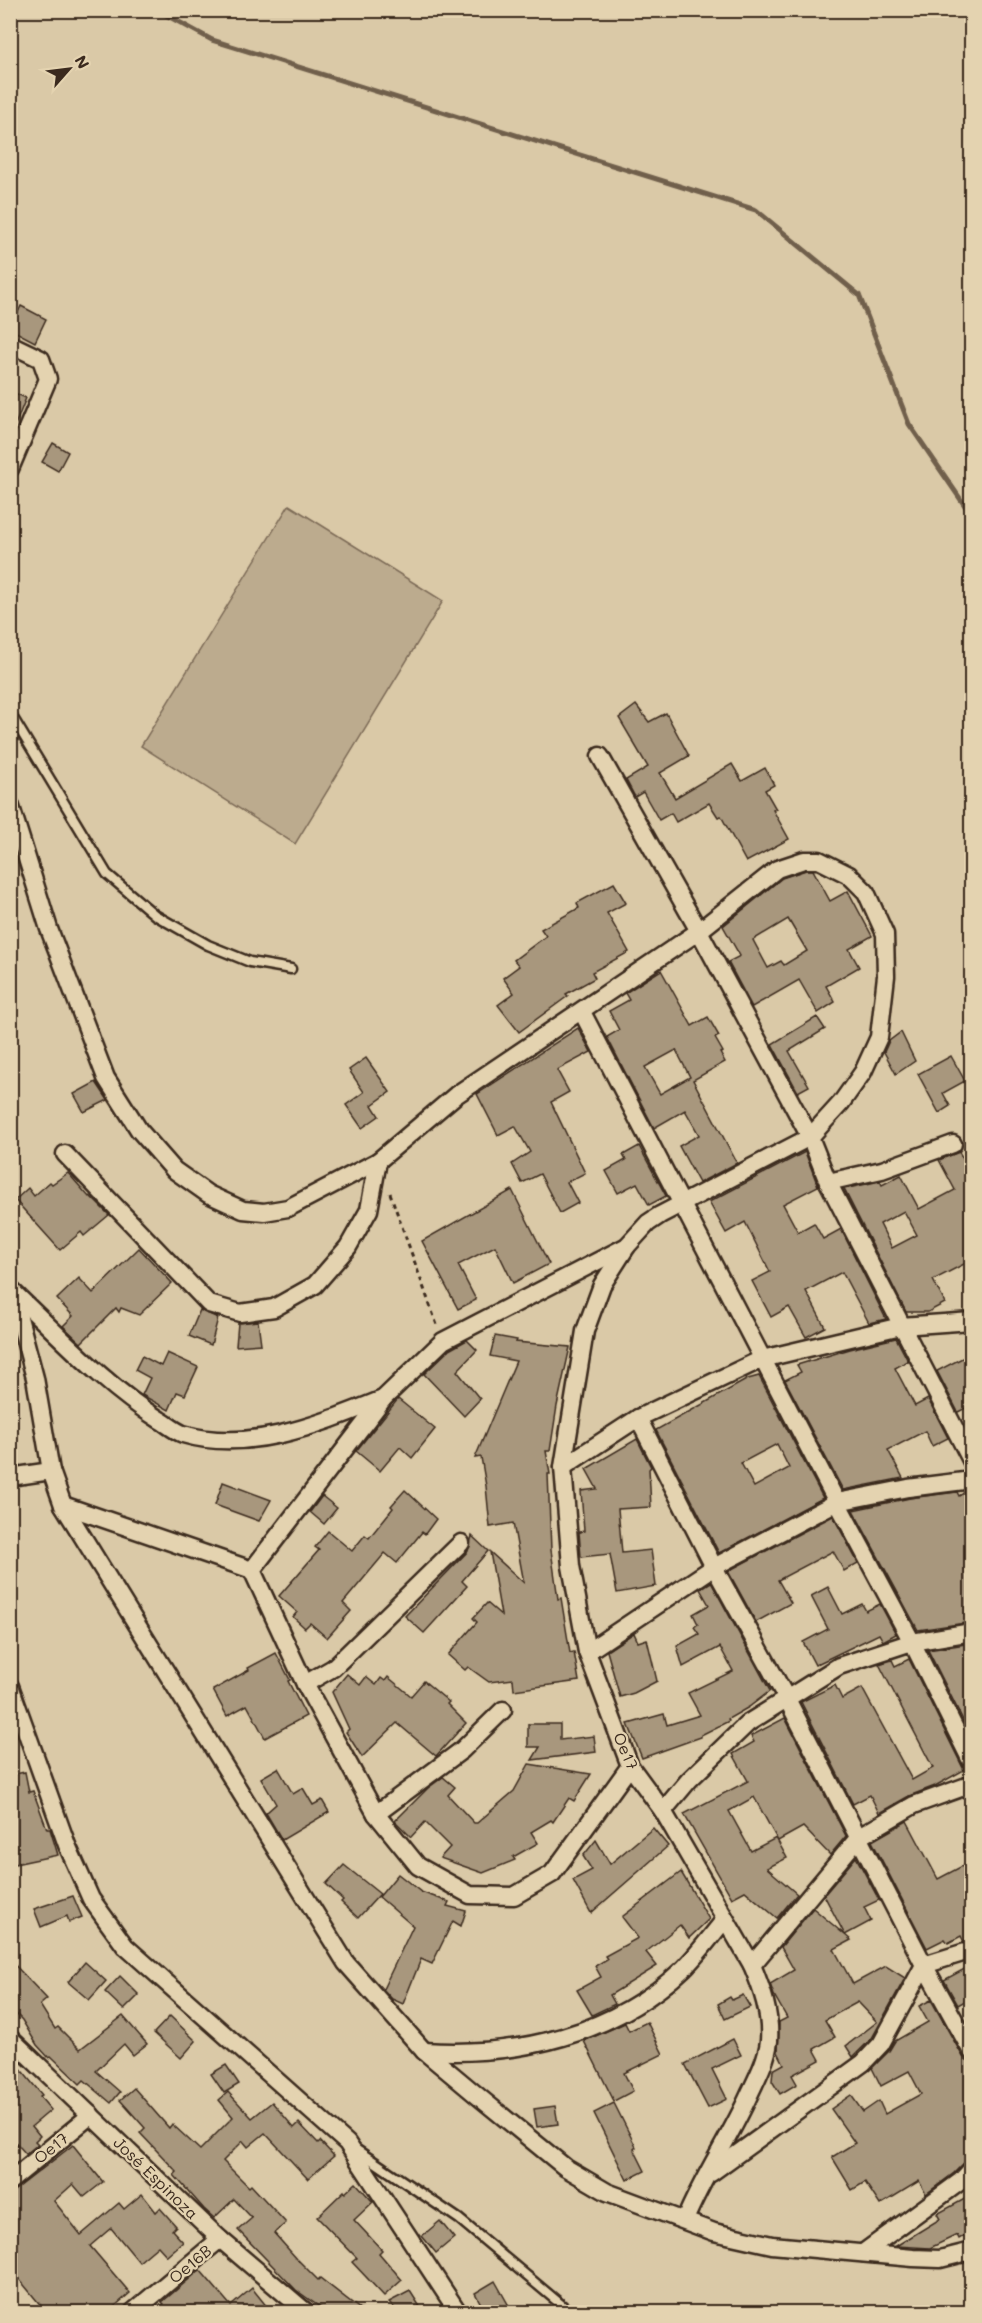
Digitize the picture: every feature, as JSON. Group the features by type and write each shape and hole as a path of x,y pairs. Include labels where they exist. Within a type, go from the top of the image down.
{"street":[{"path":"10,344 41,359 48,379 47,387 18,430 10,469"},
{"path":"600,756 699,931 810,1137 828,1182 972,1462"},
{"path":"10,804 49,930 106,1078 139,1130 174,1170 208,1194 243,1210 264,1212 288,1208 378,1161 456,1095 699,931 777,869 804,860 819,860 849,875 866,892 885,934 886,976 879,1037 863,1072 841,1103 810,1137 681,1203 648,1223 627,1246 443,1341 384,1398 252,1570"},
{"path":"582,1012 837,1503 912,1642 972,1763"},
{"path":"828,1182 882,1170 953,1144"},
{"path":"64,1154 209,1304 240,1313 274,1308 315,1285 348,1247 369,1210 378,1161"},
{"name":"Oe17","path":"627,1246 602,1285 585,1331 563,1467 571,1566 587,1652 630,1766 663,1811 752,1965 762,1989 768,2014 769,2041 758,2075 686,2220"},
{"path":"11,1289 104,1379 146,1411 182,1434 224,1441 268,1436 317,1425 384,1398"},
{"path":"11,1289 35,1378 51,1471 63,1505 346,1963 424,2051 566,2168 607,2192 714,2232 772,2245 940,2259 972,2251"},
{"path":"563,1467 638,1418 762,1359 901,1326 972,1321"},
{"path":"638,1418 714,1567 787,1699 924,1965 972,2052"},
{"path":"10,1477 51,1471"},
{"path":"587,1652 714,1567 837,1503 908,1488 972,1480"},
{"path":"63,1505 252,1570 304,1684 376,1814 418,1866 470,1895 514,1896 552,1874 630,1766"},
{"path":"304,1684 333,1668 461,1542"},
{"path":"663,1811 689,1780 748,1723 839,1666 912,1642 972,1632"},
{"path":"10,1686 67,1845 91,1899 125,1946 346,2143 458,2313"},
{"path":"376,1814 462,1750 503,1710"},
{"path":"752,1965 859,1837 914,1805 972,1784"},
{"path":"424,2051 476,2053 540,2044 621,2014 656,1991 684,1968 725,1919"},
{"path":"707,2176 863,2063 881,2044 924,1965 972,1950"},
{"name":"José Espinoza","path":"10,2038 220,2239 306,2313"},
{"name":"Oe17","path":"10,2181 91,2115"},
{"path":"863,2253 960,2181 972,2169"},
{"name":"Oe16B","path":"132,2313 220,2239"}],"lane":[{"path":"10,712 107,874 155,915 208,945 250,962 291,969"},
{"path":"346,2143 459,2219 570,2313"}],"path":[{"path":"378,1161 443,1341"}],"shaded area":[{"path":"289,505 443,601 295,844 141,746"}],"building":[{"path":"21,306 46,319 35,342 10,329"},
{"path":"10,391 26,398 11,435 10,435"},
{"path":"53,443 68,452 58,471 42,462"},
{"path":"636,705 649,722 666,713 689,756 660,773 675,798 732,764 742,781 765,768 774,785 765,790 789,839 746,862 721,816 718,817 709,803 676,822 671,813 659,820 643,792 635,797 626,780 648,767 619,718"},
{"path":"813,870 830,901 848,891 872,936 849,949 859,967 826,986 835,1002 818,1013 799,980 752,1007 728,962 740,956 723,926 782,878","holes":["788,919 807,951 784,965 781,961 768,968 753,940"]},
{"path":"614,883 626,903 607,913 629,952 592,972 595,978 566,994 568,996 519,1032 498,1005 514,993 503,978 519,966 514,960 546,936 541,929 579,908 577,903"},
{"path":"661,970 692,1026 708,1017 719,1036 715,1038 723,1052 720,1053 725,1062 693,1080 737,1163 699,1183 679,1146 699,1135 685,1110 654,1128 607,1037 619,1030 609,1011 629,1000 625,993","holes":["676,1050 690,1077 660,1094 645,1067"]},
{"path":"817,1017 825,1029 789,1051 809,1086 798,1092 772,1044"},
{"path":"578,1028 591,1052 557,1070 569,1092 551,1102 585,1173 567,1182 578,1203 560,1213 540,1174 522,1183 512,1164 530,1152 515,1126 498,1135 477,1094"},
{"path":"901,1032 915,1061 896,1074 884,1052 889,1041"},
{"path":"951,1056 965,1081 943,1093 950,1106 939,1113 918,1074"},
{"path":"366,1058 390,1092 372,1105 379,1116 362,1128 346,1105 364,1092 349,1070"},
{"path":"96,1082 108,1100 84,1112 74,1094"},
{"path":"639,1146 666,1196 649,1205 637,1183 618,1193 606,1171 626,1160 623,1155"},
{"path":"805,1152 818,1186 783,1204 798,1232 814,1223 823,1239 841,1229 886,1319 869,1323 842,1272 806,1291 825,1327 806,1337 789,1307 771,1317 752,1281 770,1272 745,1222 726,1233 709,1202"},
{"path":"959,1152 972,1174 972,1260 933,1280 945,1303 928,1312 906,1312 844,1189 880,1181 882,1185 901,1175 919,1209 955,1190 939,1160","holes":["904,1211 917,1235 892,1248 880,1224"]},
{"path":"68,1173 109,1215 84,1236 81,1232 60,1250 15,1200 28,1188 34,1196 50,1182 52,1184"},
{"path":"512,1190 549,1264 513,1283 495,1246 458,1265 476,1300 458,1309 422,1241"},
{"path":"139,1248 172,1283 139,1315 121,1308 119,1312 116,1308 81,1343 63,1326 73,1316 57,1299 79,1278 93,1293"},
{"path":"200,1310 218,1318 211,1345 189,1336"},
{"path":"258,1321 261,1344 236,1346 238,1323"},
{"path":"495,1336 517,1340 516,1342 570,1347 550,1451 546,1451 550,1474 548,1474 551,1550 558,1599 561,1598 570,1653 574,1652 579,1681 514,1690 513,1679 489,1682 468,1667 465,1670 448,1655 477,1622 473,1618 487,1603 501,1615 490,1552 524,1583 513,1523 490,1527 481,1457 475,1458 516,1361 490,1356"},
{"path":"896,1338 908,1361 895,1368 915,1406 928,1399 948,1438 932,1446 925,1431 888,1450 903,1478 843,1490 785,1380 801,1372 797,1365"},
{"path":"467,1340 477,1350 457,1371 480,1399 464,1416 424,1374 449,1350"},
{"path":"167,1353 198,1367 185,1395 177,1392 169,1410 142,1395 150,1378 135,1370 142,1356 161,1366"},
{"path":"972,1353 972,1405 958,1412 937,1371"},
{"path":"759,1376 823,1498 719,1553 656,1430 748,1379","holes":["777,1444 789,1468 754,1487 741,1463"]},
{"path":"398,1399 435,1429 412,1458 400,1447 380,1471 356,1451"},
{"path":"637,1439 651,1467 649,1469 651,1507 618,1509 622,1553 651,1550 656,1586 617,1593 610,1554 581,1557 579,1532 584,1531 581,1491 597,1489 586,1469"},
{"path":"223,1482 271,1500 259,1521 215,1505"},
{"path":"405,1490 436,1519 425,1534 422,1532 397,1563 385,1553 343,1603 351,1611 327,1638 310,1623 305,1628 293,1617 297,1612 279,1596 319,1550 315,1547 328,1531 352,1551 365,1535 369,1538"},
{"path":"972,1491 972,1622 918,1630 853,1510 910,1498 957,1492 959,1496"},
{"path":"322,1496 337,1508 324,1524 310,1512"},
{"path":"833,1516 858,1563 844,1571 833,1551 778,1580 791,1603 756,1622 728,1571"},
{"path":"472,1536 488,1551 462,1581 467,1586 424,1633 405,1616 468,1551"},
{"path":"711,1582 770,1691 728,1719 729,1721 701,1737 642,1758 628,1724 664,1714 667,1725 700,1715 688,1693 733,1671 720,1647 683,1667 677,1646 699,1634 694,1627 698,1624 693,1614 709,1605 700,1589"},
{"path":"828,1587 842,1614 862,1604 866,1611 880,1604 896,1634 883,1641 879,1634 815,1665 803,1642 828,1629 811,1596"},
{"path":"634,1633 638,1642 647,1639 657,1681 634,1693 620,1697 607,1651"},
{"path":"972,1643 972,1738 928,1650"},
{"path":"276,1653 306,1716 265,1738 247,1705 227,1716 213,1690"},
{"path":"909,1659 964,1770 879,1813 870,1795 853,1804 801,1702 835,1685 842,1699 862,1688 912,1780 933,1768 879,1664 892,1660 895,1666"},
{"path":"347,1674 360,1685 366,1677 376,1685 381,1678 385,1681 388,1677 411,1696 424,1681 449,1702 447,1704 466,1723 436,1756 397,1723 362,1757 346,1732 349,1729 332,1692"},
{"path":"785,1718 846,1836 830,1855 803,1827 778,1841 754,1797 729,1811 751,1851 776,1838 787,1858 767,1868 797,1894 777,1918 745,1891 732,1898 684,1814 748,1781 733,1754 754,1742 751,1736"},
{"path":"528,1724 560,1724 560,1740 594,1736 596,1752 532,1760 540,1747 528,1747"},
{"path":"529,1764 591,1774 574,1801 569,1798 553,1822 551,1820 531,1832 538,1843 513,1857 515,1860 483,1873 440,1858 450,1847 425,1822 411,1837 395,1821 428,1788 443,1777 455,1787 448,1795 474,1823 477,1823 514,1791"},
{"path":"278,1768 293,1794 303,1788 313,1805 322,1800 329,1812 282,1840 266,1813 276,1804 261,1778"},
{"path":"25,1772 29,1792 33,1791 47,1829 50,1829 58,1855 10,1865 10,1775"},
{"path":"907,1821 938,1879 972,1861 972,1940 964,1942 961,1936 948,1943 945,1939 927,1948 872,1841"},
{"path":"653,1828 668,1846 591,1913 573,1880 592,1870 583,1856 596,1840 610,1864"},
{"path":"856,1857 879,1900 864,1907 871,1921 845,1935 824,1895"},
{"path":"344,1865 380,1894 358,1918 326,1884"},
{"path":"681,1872 709,1919 689,1938 680,1925 646,1952 657,1966 610,1995 615,2004 592,2015 577,1990 601,1977 595,1966 607,1959 605,1956 638,1938 622,1917"},
{"path":"398,1874 421,1892 449,1902 447,1906 466,1911 461,1926 453,1921 432,1964 421,1959 403,2004 392,1999 383,1989 413,1926 379,1897"},
{"path":"73,1896 82,1917 69,1922 67,1916 41,1927 34,1909"},
{"path":"813,1908 851,1940 834,1949 853,1984 886,1966 905,1978 872,2038 853,2057 846,2046 877,2022 858,2002 825,2020 835,2037 814,2049 820,2060 792,2075 797,2084 780,2094 772,2081 773,2070 784,2064 778,2052 779,2022 787,2018 770,1984 794,1970 781,1947"},
{"path":"10,1960 47,1999 40,2005 55,2029 58,2027 80,2049 123,2016 147,2044 133,2055 124,2044 96,2071 120,2092 111,2103 84,2080 80,2084 51,2056 49,2058 37,2045 22,2020 10,2008"},
{"path":"85,1962 106,1981 89,2000 68,1982"},
{"path":"972,1965 972,1997 958,2005 944,1980"},
{"path":"120,1976 139,1995 124,2010 105,1992"},
{"path":"743,1995 750,2007 725,2019 718,2004 730,1997 732,2000"},
{"path":"931,2000 963,2057 972,2062 972,2159 965,2162 926,2194 919,2181 880,2205 865,2182 852,2190 832,2157 855,2143 831,2109 851,2095 863,2112 879,2101 885,2114 921,2094 909,2071 881,2086 872,2068 889,2051 895,2041 928,2022 919,2006"},
{"path":"170,2016 196,2041 181,2058 154,2033"},
{"path":"647,2022 663,2054 624,2073 633,2091 614,2101 584,2041 625,2023 629,2031"},
{"path":"733,2039 741,2055 712,2069 727,2099 708,2108 685,2064"},
{"path":"226,2065 239,2084 224,2093 211,2074"},
{"path":"18,2066 42,2095 40,2097 51,2110 32,2126 40,2136 35,2141 38,2144 26,2154 10,2136 10,2073"},
{"path":"134,2088 169,2128 172,2124 200,2150 233,2117 219,2100 228,2092 252,2118 272,2102 294,2128 299,2123 318,2143 320,2141 334,2156 308,2179 265,2133 248,2147 243,2141 223,2161 249,2187 251,2185 286,2223 274,2233 297,2259 318,2280 320,2278 365,2313 328,2313 296,2290 238,2230 252,2218 234,2199 214,2218 204,2209 174,2175 177,2172 140,2133 145,2128 120,2100"},
{"path":"614,2103 645,2171 627,2180 594,2113"},
{"path":"555,2106 558,2124 537,2127 534,2109"},
{"path":"73,2145 103,2182 84,2197 73,2184 54,2201 81,2235 119,2203 124,2209 142,2194 156,2212 160,2208 176,2226 172,2230 183,2242 167,2256 158,2246 139,2262 111,2228 90,2246 130,2293 107,2313 47,2313 10,2268 10,2194"},
{"path":"356,2183 373,2202 354,2220 382,2250 379,2253 402,2280 384,2296 352,2262 357,2258 317,2217 344,2191 345,2193"},
{"path":"972,2195 972,2231 959,2239 957,2235 930,2248 896,2246 940,2219 937,2214"},
{"path":"440,2221 454,2238 436,2253 422,2236"},
{"path":"200,2270 231,2306 252,2288 272,2313 155,2313 164,2304 162,2302"},
{"path":"495,2281 513,2313 486,2313 475,2293"},
{"path":"410,2291 424,2313 399,2313 389,2302"}],"waterway":[{"path":"157,10 212,40 756,210 859,295 909,424 972,516"}]}
